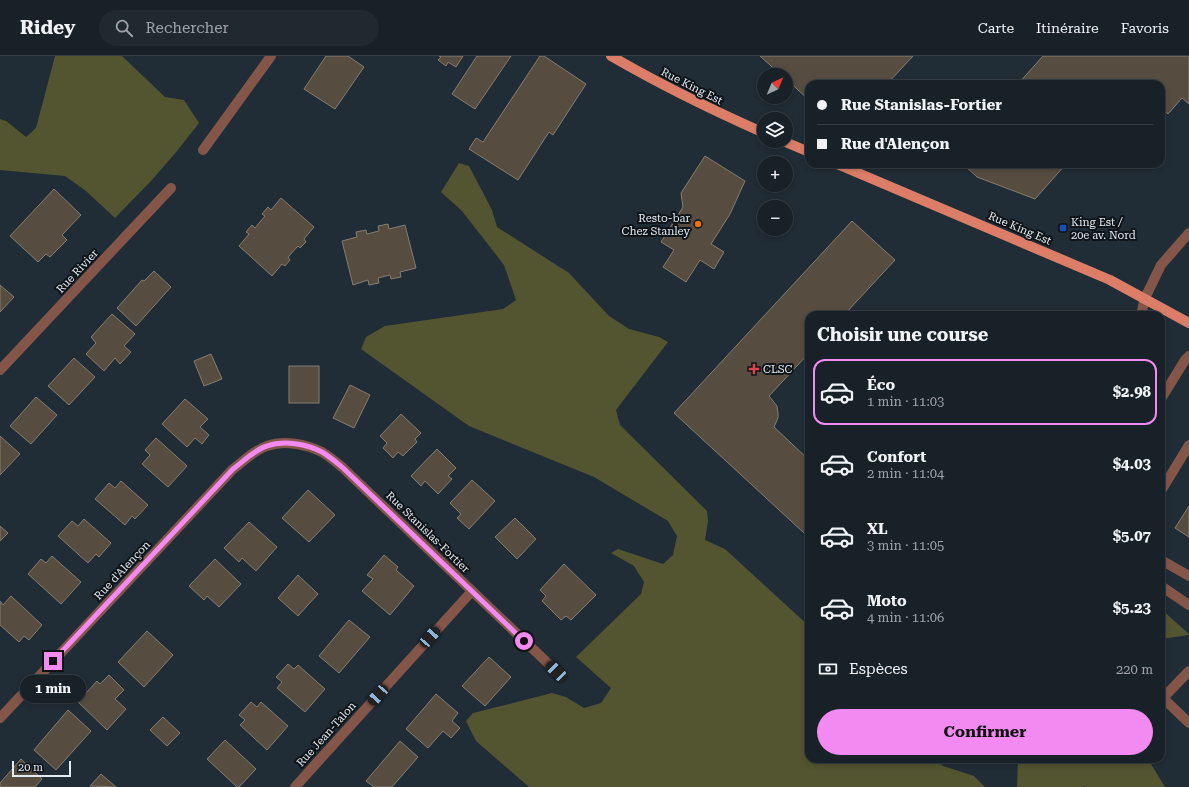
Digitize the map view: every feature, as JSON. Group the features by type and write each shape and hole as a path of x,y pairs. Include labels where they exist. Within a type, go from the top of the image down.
{"main road":[{"name":"Rue King Est","path":"612,56 665,86 727,117 757,130"},
{"path":"793,145 805,150"},
{"name":"Rue King Est","path":"846,168 1096,274 1145,298 1189,323"}],"street":[{"path":"203,150 271,56"},
{"name":"Rue Rivier","path":"0,370 171,188"},
{"path":"1142,311 1145,298 1161,265 1189,233"},
{"path":"1165,392 1189,356"},
{"name":"Rue Stanislas-Fortier","path":"267,446 301,444 322,452 342,467 556,671"},
{"path":"1165,484 1189,445"},
{"name":"Rue d'Alençon","path":"0,718 233,469 252,454 267,446"},
{"path":"1165,562 1189,576"},
{"path":"1165,589 1189,604"},
{"name":"Rue Jean-Talon","path":"295,787 472,591"},
{"path":"1165,696 1189,671"},
{"path":"1165,700 1189,723"}],"green space":[{"path":"55,56 122,56 165,97 184,100 199,123 151,181 115,218 86,191 65,176 0,170 0,119 6,121 26,137 36,128"},
{"path":"459,163 469,166 492,210 497,227 569,273 609,316 629,329 659,337 668,342 616,410 620,425 707,511 708,521 705,540 725,549 805,622 805,763 939,763 943,766 974,776 985,787 529,787 476,741 466,721 473,713 552,693 566,697 584,708 601,703 611,688 576,657 641,594 644,582 634,566 611,553 618,549 663,564 673,555 677,536 668,521 594,477 469,426 361,349 366,337 385,326 503,309 516,300 504,265 462,211 441,192"},
{"path":"1165,613 1189,634 1165,638"},
{"path":"1018,763 1150,763 1165,787 1084,786 1017,787"}],"building":[{"path":"326,56 348,56 364,67 335,109 304,89"},
{"path":"439,56 463,56 456,67 448,62 446,66 438,60 441,57"},
{"path":"477,56 511,56 475,109 452,94"},
{"path":"540,56 544,56 586,84 553,135 549,132 518,180 469,149 476,138 483,142"},
{"path":"760,56 913,56 891,80 805,80 805,96 793,85 793,68 773,68"},
{"path":"1043,56 1189,56 1189,104 1182,98 1168,114 1165,111 1165,80 1022,80"},
{"name":"Resto-bar Chez Stanley","path":"705,156 745,181 730,214 711,244 724,252 714,269 700,260 686,282 663,267 674,250 661,242 683,207 681,193"},
{"path":"967,168 1062,168 1035,199 977,177"},
{"path":"54,189 81,215 62,235 67,240 50,257 46,254 38,262 10,236"},
{"path":"281,198 314,227 304,239 306,242 300,248 298,246 288,257 290,260 285,266 282,264 272,276 239,246 249,234 246,232 252,225 255,228 265,216 262,214 268,207 271,210"},
{"name":"CLSC","path":"852,221 895,260 848,311 805,311 805,357 769,396 777,406 778,418 774,427 805,456 804,533 674,413"},
{"path":"388,224 389,229 405,225 416,268 400,272 401,277 391,279 390,275 378,278 379,283 369,285 368,280 353,285 342,241 357,237 356,232 366,230 367,234 379,231 378,226"},
{"path":"154,271 171,287 136,326 117,308 142,280 144,281"},
{"path":"0,285 14,297 0,312"},
{"path":"112,314 135,334 124,346 131,352 120,364 115,358 104,371 86,354 96,343 91,337"},
{"path":"211,354 222,379 204,386 194,361"},
{"path":"74,358 95,377 69,405 48,386"},
{"path":"289,366 319,366 319,403 289,403"},
{"path":"350,385 370,395 354,428 333,418"},
{"path":"36,397 57,415 31,444 10,426"},
{"path":"185,399 208,419 200,427 209,435 202,444 195,438 187,447 162,424"},
{"path":"401,414 421,433 415,439 417,442 403,456 398,452 393,458 383,448 387,443 380,436"},
{"path":"0,436 20,454 0,475"},
{"path":"156,438 187,466 168,487 142,464 150,455 145,450"},
{"path":"437,449 456,468 448,476 452,479 438,494 425,481 421,486 411,476"},
{"path":"472,480 495,501 469,529 457,518 461,514 450,503"},
{"path":"121,481 148,505 135,519 132,516 125,525 95,499 109,483 115,488"},
{"path":"308,490 335,515 309,542 282,518"},
{"path":"1189,506 1189,537 1175,528"},
{"path":"515,518 536,539 517,559 495,537"},
{"path":"84,519 111,543 99,557 96,554 88,563 58,536 72,521 78,526"},
{"path":"249,522 277,547 256,571 242,558 239,562 224,548"},
{"path":"0,526 8,533 0,541"},
{"path":"384,555 398,567 396,570 414,586 390,615 362,591 373,579 367,575"},
{"path":"52,556 81,582 61,604 28,574 41,559 46,563"},
{"path":"215,559 241,584 219,607 207,596 204,600 189,586"},
{"path":"564,564 596,595 571,620 566,616 561,620 542,601 546,596 540,590"},
{"path":"298,575 318,594 298,616 278,598"},
{"path":"11,596 42,625 29,640 24,636 19,642 0,625 0,601 3,605"},
{"path":"349,620 370,637 339,673 319,656"},
{"path":"147,631 173,655 144,687 118,662"},
{"path":"489,657 511,677 485,706 462,686"},
{"path":"288,664 294,669 298,665 325,689 305,712 277,688 282,682 276,677"},
{"path":"109,675 124,690 115,699 126,709 107,730 78,702 97,681 100,684"},
{"path":"436,694 458,713 452,721 460,728 451,738 443,731 428,748 406,729"},
{"path":"251,702 257,707 261,702 288,726 267,750 240,725 245,720 239,715"},
{"path":"68,710 91,731 56,770 34,750"},
{"path":"163,717 180,733 167,746 150,730"},
{"path":"225,740 256,769 239,787 237,787 207,759"},
{"path":"400,741 418,757 392,787 374,787 366,781"},
{"path":"21,759 42,779 35,787 0,787 0,783"},
{"path":"101,774 116,787 90,786"}],"place":[{"name":"Resto-bar Chez Stanley","path":"698,224"},
{"name":"King Est / 20e av. Nord","path":"1063,228"},
{"name":"CLSC","path":"754,369"}],"route":[{"path":"53,661 233,469 252,454 267,446 284,444 301,444 322,452 342,467 524,641"}]}
